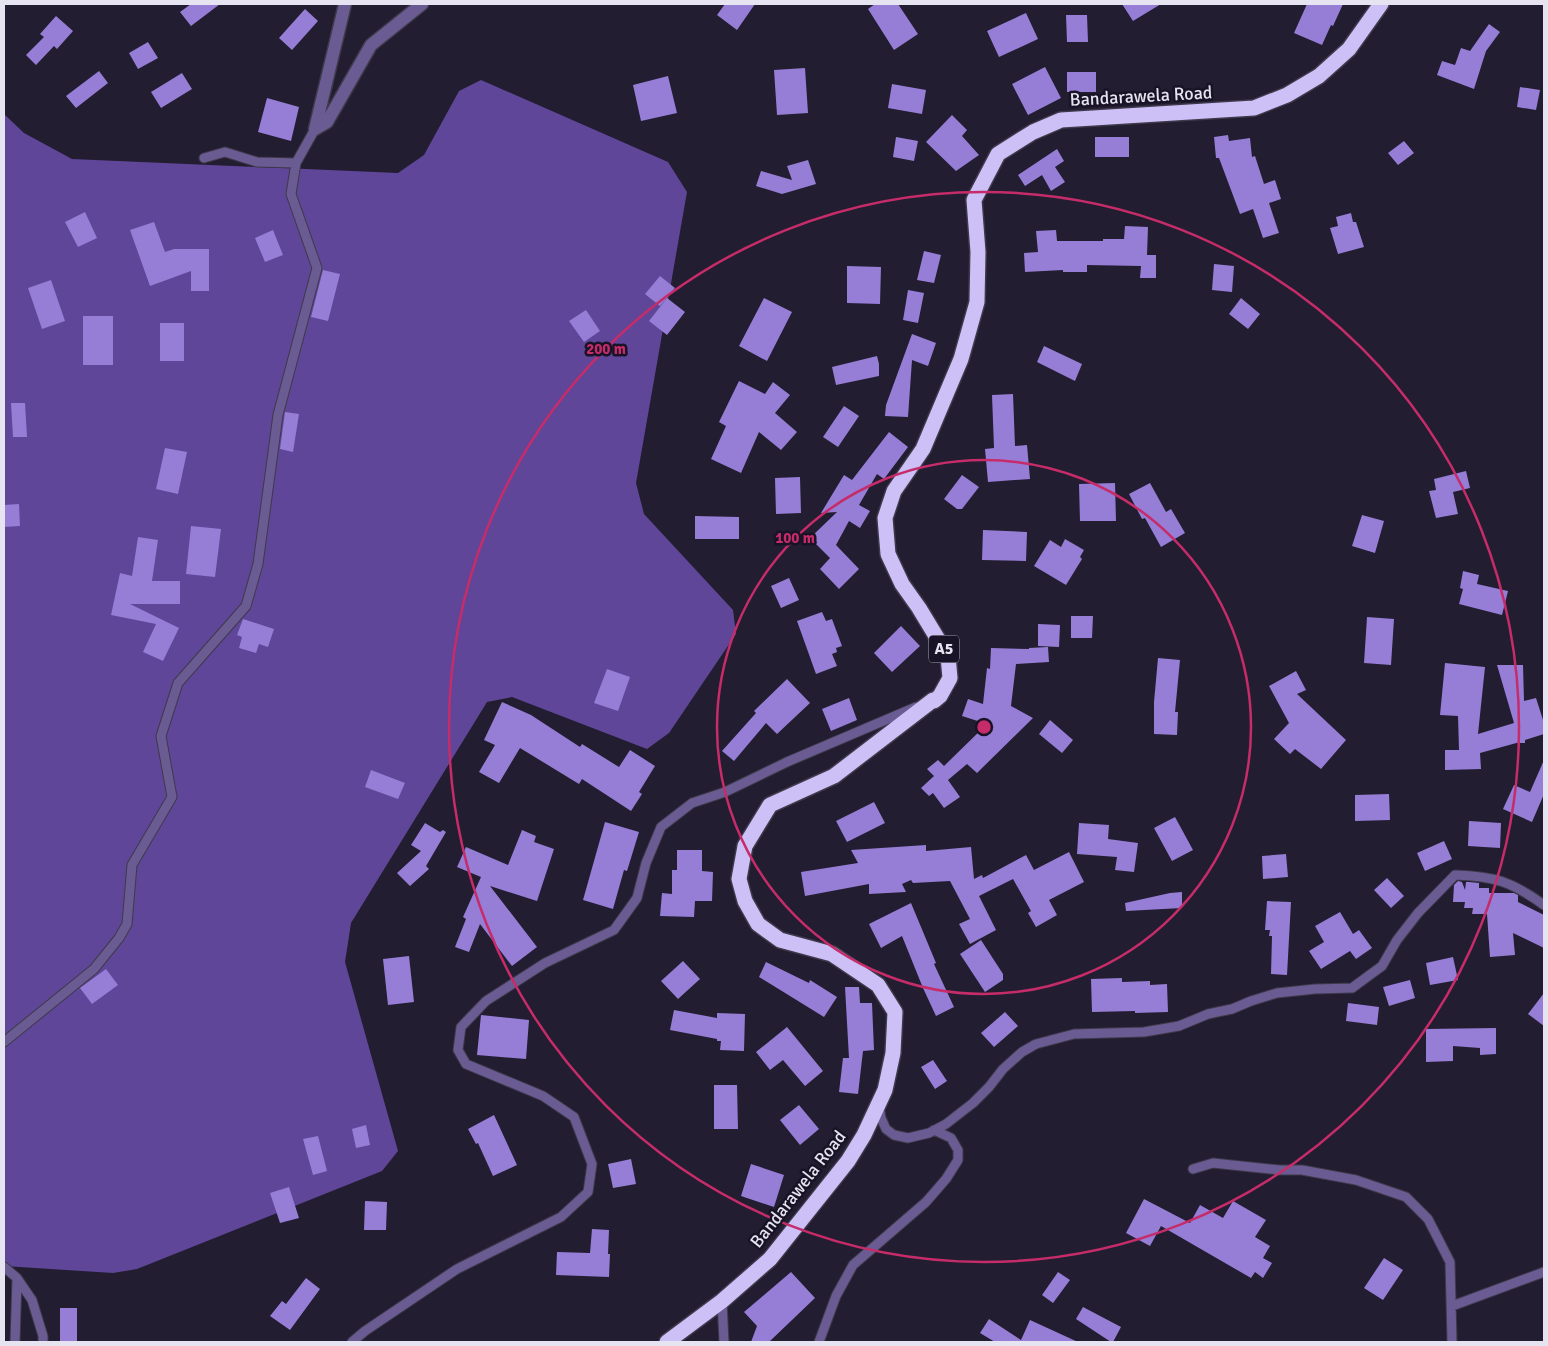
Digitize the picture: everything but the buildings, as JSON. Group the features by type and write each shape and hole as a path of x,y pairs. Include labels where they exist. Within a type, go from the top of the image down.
{"highway":[{"name":"Bandarawela Road","path":"667,1342 722,1301 770,1259 842,1168 864,1135 885,1090 893,1053 895,1012 878,984 832,954 780,940 758,924 745,901 739,879 746,846 770,805 834,776 932,700 934,701 940,696 950,678 948,656 902,584 888,554 885,518 894,491 923,449 961,359 977,302 978,252 974,200 998,154 1033,132 1061,120 1254,108 1287,95 1319,76 1349,49 1381,4"}],"street":[{"path":"315,129 345,4"},
{"path":"315,129 327,122 370,45 422,4"}],"lane":[{"path":"4,1042 94,970 119,938 127,924 132,865 172,797 161,736 178,683 246,606 258,564 278,415 317,268 291,194 296,163 315,129"},
{"path":"204,158 225,152 257,162 296,163"},
{"path":"352,1342 365,1330 456,1269 561,1217 588,1192 592,1164 574,1117 543,1096 466,1064 458,1050 461,1027 486,1001 544,963 614,930 637,898 646,863 661,827 692,803 725,792 787,762 932,700"},
{"path":"878,1103 881,1118 886,1128 894,1135 908,1138 929,1133 946,1124 973,1102 989,1087 1003,1069 1022,1052 1036,1044 1074,1034 1144,1032 1179,1026 1208,1014 1232,1009 1277,993 1314,989 1352,988 1382,966 1397,940 1418,913 1455,875 1481,877 1505,882 1520,889 1544,905"},
{"path":"819,1342 836,1296 853,1265 926,1202 946,1179 958,1160 958,1150 951,1138 934,1130"},
{"path":"1192,1169 1213,1163 1280,1170 1302,1170 1356,1180 1406,1197 1428,1219 1450,1262 1452,1342"},
{"path":"4,1267 17,1278 32,1300 44,1336 43,1342"},
{"path":"1452,1306 1544,1272"},
{"path":"16,1342 17,1278"},
{"path":"722,1301 724,1342"}],"shaded area":[{"path":"481,80 668,162 687,192 636,483 644,514 733,610 736,634 669,733 647,749 512,697 487,702 351,923 345,962 398,1151 382,1171 137,1269 113,1273 4,1266 4,114 24,133 72,159 398,173 424,155 459,91"}]}
